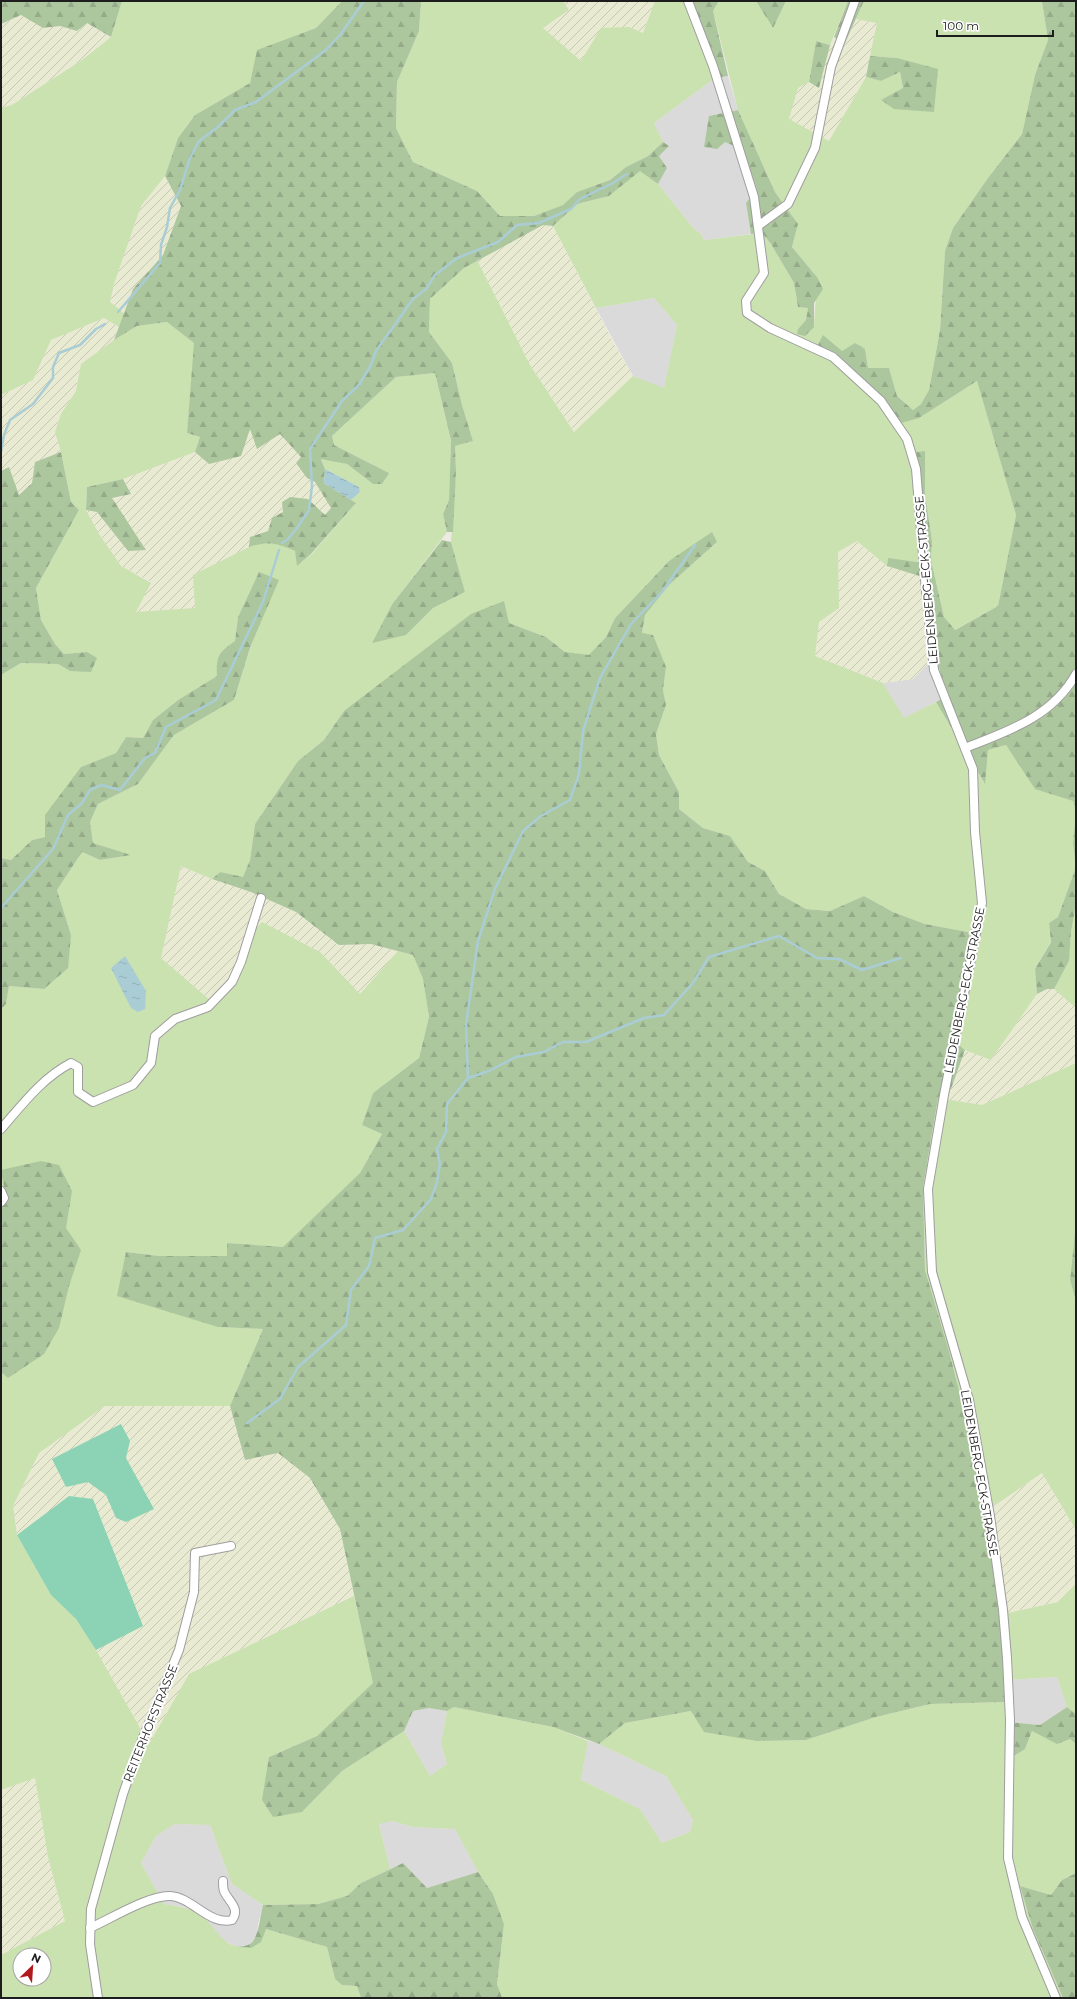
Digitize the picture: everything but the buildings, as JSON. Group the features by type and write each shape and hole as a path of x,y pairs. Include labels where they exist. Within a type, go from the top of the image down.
{"street":[{"name":"LEIDENBERG-ECK-STRASSE","path":"688,1 713,66 736,135 754,197 764,273 746,301 747,313 770,328 832,357 881,401 907,439 916,469 934,670 973,770 975,832 982,903 944,1095 928,1189 932,1272 970,1400 990,1516 1002,1602 1008,1658 1010,1720 1008,1858 1022,1916 1056,1998"},
{"path":"758,226 788,204 815,148 831,67 855,1"},
{"path":"965,748 1013,729 1049,709 1071,683 1076,674"},
{"path":"1,1129 33,1092 60,1069 71,1063 78,1067 78,1092 93,1102 133,1085 151,1063 155,1036 175,1019 208,1007 232,982 242,962 262,898"},
{"path":"1,1191 4,1198 1,1202"},
{"name":"REITERHOFSTRASSE","path":"98,1998 90,1944 92,1909 123,1794 140,1744 179,1650 186,1628 194,1592 195,1553 231,1546"},
{"path":"90,1928 149,1900 171,1896 182,1899 215,1918 228,1921 232,1920 236,1912 234,1905 224,1890 223,1881"}],"shaded area":[{"path":"728,76 738,110 709,116 725,142 743,150 757,189 746,203 751,234 704,240 701,234 694,229 658,184 667,168 659,156 669,146 663,142 654,123 715,78"},
{"path":"654,298 677,325 664,389 633,376 596,308"},
{"path":"935,656 948,695 904,719 883,683 913,679"},
{"path":"1057,1677 1067,1707 1040,1725 1007,1722 1006,1680"},
{"path":"429,1708 447,1711 441,1744 447,1764 430,1776 404,1731 413,1711"},
{"path":"588,1741 599,1744 666,1776 693,1820 690,1832 662,1843 640,1809 581,1780"},
{"path":"392,1821 413,1827 455,1829 478,1872 427,1888 403,1863 390,1869 379,1823"},
{"path":"175,1824 210,1825 232,1884 263,1905 258,1924 257,1936 250,1944 237,1947 221,1939 204,1917 184,1907 164,1904 141,1863 156,1836"}],"green space":[{"path":"1,1 122,1 111,37 87,23 77,31 60,26 43,28 21,15 1,24"},
{"path":"122,1 342,1 316,28 258,50 250,83 195,115 178,138 165,176 141,206 114,284 110,302 125,314 119,327 104,318 51,340 33,380 1,395 1,108 12,105 82,60 111,37"},
{"path":"342,1 421,1 419,31 397,82 396,128 413,162 477,191 500,216 534,216 563,205 577,192 610,180 626,167 648,156 663,142 669,146 659,156 667,168 658,184 640,171 609,196 577,204 553,226 543,225 464,268 430,299 429,332 452,363 462,405 473,441 455,446 456,471 453,532 447,532 443,514 449,500 451,441 435,373 396,377 332,436 334,445 389,473 382,484 373,484 347,464 321,459 325,469 324,483 356,503 311,554 297,566 295,551 289,548 272,544 262,544 249,547 250,537 268,531 272,518 283,512 282,502 290,497 308,499 325,515 331,508 315,482 307,478 296,463 301,457 280,434 257,449 250,429 241,456 209,464 195,452 200,437 187,433 194,343 167,322 137,326 114,340 133,289 163,255 181,206 165,176 178,138 195,115 250,83 257,50 316,28"},
{"path":"421,1 563,1 569,10 543,28 581,61 601,28 629,27 643,33 655,1 686,1 715,78 654,123 663,142 648,156 626,167 610,180 577,192 564,205 534,216 500,216 477,191 413,162 396,128 397,82 419,31"},
{"path":"563,1 655,1 643,33 629,27 581,61 543,28 569,10"},
{"path":"686,1 719,1 713,11 728,76 715,78"},
{"path":"719,1 756,1 773,28 786,1 848,1 830,45 816,41 809,82 798,88 789,119 829,141 866,77 881,81 900,72 903,88 882,100 934,112 897,58 870,56 877,23 856,19 864,1 1044,1 1042,2 1048,40 1035,75 1022,134 988,178 953,228 945,251 940,330 929,390 921,404 913,410 897,396 889,368 868,369 865,349 842,351 919,418 977,381 1016,515 998,606 954,630 944,617 931,560 932,541 925,494 925,451 916,452 924,563 888,559 887,566 857,541 838,552 839,608 819,622 815,656 883,683 904,718 936,702 984,783 988,750 1006,745 1035,788 1073,801 1076,812 1073,843 1076,867 1058,917 1049,923 1051,941 1035,969 1037,994 991,1060 965,1050 951,1038 971,941 968,932 925,924 893,912 864,896 830,911 806,909 779,894 765,871 748,862 730,836 703,828 679,809 679,792 659,755 656,734 666,705 663,690 666,667 642,633 645,615 669,585 717,542 669,561 615,618 606,637 589,656 565,652 546,637 509,623 344,711 324,740 298,761 255,824 250,860 243,878 220,872 212,879 181,866 161,958 211,1001 232,980 247,938 262,922 320,952 360,994 398,951 413,955 423,979 429,1017 419,1058 373,1093 362,1125 382,1134 360,1173 283,1248 228,1243 227,1256 159,1256 126,1252 218,1327 263,1329 230,1406 105,1406 39,1453 13,1506 17,1535 51,1595 76,1619 96,1650 149,1744 189,1674 354,1596 374,1683 317,1736 269,1757 302,1812 342,1771 404,1731 430,1776 447,1764 441,1744 447,1711 454,1707 553,1727 588,1741 581,1780 640,1809 662,1843 690,1832 693,1820 666,1776 599,1744 625,1723 691,1711 757,1741 806,1740 876,1717 930,1704 1005,1702 1007,1722 1025,1749 1032,1731 1044,1736 1070,1739 1076,1744 1076,1873 1062,1880 1051,1895 1020,1886 1033,1929 1063,1998 502,1998 497,1984 504,1924 493,1894 478,1872 455,1829 413,1827 392,1821 379,1824 390,1869 361,1883 347,1896 318,1904 263,1905 232,1884 210,1825 175,1824 156,1836 141,1863 164,1904 185,1908 200,1915 228,1943 251,1948 266,1929 327,1947 335,1979 342,1985 357,1986 361,1998 1,1998 1,1955 12,1949 12,1987 52,1987 52,1947 16,1947 65,1921 48,1857 35,1778 1,1790 1,1009 6,1004 9,986 44,989 71,935 57,890 82,852 100,860 130,855 93,843 90,822 98,804 138,784 174,735 234,700 251,646 259,572 238,617 235,641 223,650 217,676 178,700 153,720 143,738 126,737 116,753 81,767 45,837 32,840 11,860 1,858 1,675 21,663 58,664 70,671 87,652 64,654 55,644 41,620 36,588 79,510 71,502 61,452 55,432 61,414 76,391 81,364 114,340 137,326 167,322 195,343 187,433 200,437 195,452 123,479 87,487 86,510 99,534 121,566 151,583 136,612 195,608 193,575 249,547 268,543 283,546 295,551 298,565 312,554 356,503 351,500 360,492 359,487 325,469 321,458 347,464 373,484 389,473 334,445 332,436 396,377 435,373 451,442 449,500 443,514 447,532 393,603 406,635 433,608 465,592 451,542 456,471 455,446 473,441 462,405 452,363 429,332 430,299 464,268 477,260 530,365 574,432 633,376 664,388 677,325 654,298 596,308 553,226 577,204 609,196 640,170 658,184 694,229 701,234 704,240 762,233 771,244 794,283 798,307 808,308 806,320 798,329 814,327 817,277 792,247 798,224 775,192 738,110 713,11"},
{"path":"756,1 786,1 773,28"},
{"path":"848,1 864,1 845,43 834,37"},
{"path":"1076,1 1076,812 1073,801 1035,789 1006,745 988,750 985,784 936,702 948,695 935,656 926,578 887,566 888,558 924,563 916,452 925,451 925,494 932,541 931,560 944,617 955,630 998,606 1016,515 977,381 919,418 901,423 874,391 817,347 823,335 842,351 855,343 865,349 868,368 889,368 897,396 913,410 921,404 929,390 940,330 945,251 953,228 988,178 1022,134 1035,75 1048,40 1042,2"},
{"path":"21,15 43,28 60,26 77,31 87,23 111,37 82,60 12,105 1,108 1,24"},
{"path":"856,19 877,22 866,77 829,141 789,119 798,88 809,82 819,88 830,45 834,37 845,42"},
{"path":"816,41 830,45 819,88 809,82"},
{"path":"870,56 897,58 938,69 934,112 894,109 881,100 903,88 900,72 881,81 866,77"},
{"path":"738,110 775,192 798,224 792,247 817,277 823,289 814,303 814,327 805,336 797,334 798,329 806,320 808,308 798,307 794,283 771,244 762,233 751,234 746,203 757,189 743,150 725,142 717,149 704,147 709,116"},
{"path":"165,176 181,206 163,255 133,289 125,314 110,303 114,284 141,206"},
{"path":"543,225 553,226 613,342 633,376 575,432 530,365 477,260"},
{"path":"104,318 119,327 114,340 81,364 76,391 61,414 55,432 61,452 35,462 32,483 19,496 9,468 1,471 1,395 33,380 51,340"},
{"path":"250,428 280,434 301,457 296,463 307,478 315,482 331,507 325,515 308,499 272,518 269,531 250,537 249,547 194,575 196,608 136,612 151,582 121,566 99,534 86,510 97,512 128,551 146,550 112,498 131,494 123,479 195,452 209,464"},
{"path":"61,452 71,502 79,510 36,588 41,620 55,644 64,654 87,652 97,658 91,672 70,671 58,664 21,663 1,675 1,471 9,467 19,495 32,483 35,462"},
{"path":"123,479 131,494 112,498 146,550 128,551 97,512 86,510 87,487"},
{"path":"712,532 717,542 669,585 645,615 642,633 653,635 666,667 663,690 666,705 656,734 659,755 679,792 679,809 703,828 730,836 748,862 765,871 779,894 806,909 830,911 864,896 893,912 925,924 968,932 971,941 951,1038 965,1050 951,1089 938,1098 923,1187 925,1270 949,1351 968,1426 985,1512 1006,1680 1005,1702 930,1704 876,1717 806,1740 757,1741 704,1732 691,1711 625,1723 599,1744 553,1727 454,1707 447,1711 429,1708 413,1711 404,1731 342,1771 302,1812 273,1817 262,1800 269,1757 317,1736 373,1683 340,1529 310,1478 278,1453 245,1460 230,1406 263,1329 218,1327 117,1296 126,1252 159,1256 227,1256 227,1243 283,1247 360,1173 382,1134 362,1125 373,1093 419,1058 429,1017 423,979 413,955 371,944 339,945 296,912 251,892 212,879 220,872 243,877 250,860 255,824 298,761 324,740 344,711 471,614 504,601 509,623 546,637 565,652 589,655 606,637 615,618 669,561"},
{"path":"442,540 451,542 465,592 433,608 406,635 372,643 393,603"},
{"path":"857,541 887,566 926,578 935,656 913,679 883,683 815,656 819,622 839,608 838,552"},
{"path":"259,572 279,580 251,645 234,700 174,735 138,784 98,804 90,822 93,843 131,855 100,860 82,852 57,890 71,935 68,968 44,989 9,986 6,1004 1,1009 1,858 11,860 32,840 45,837 45,815 81,767 116,753 126,737 143,738 153,720 178,700 217,676 218,659 225,648 235,641 238,617"},
{"path":"1076,812 1076,867 1073,843"},
{"path":"181,866 212,879 251,892 296,912 339,945 371,944 398,951 360,994 320,952 232,980 211,1001 161,958"},
{"path":"1076,867 1076,904 1071,932 1069,961 1054,989 1047,989 1037,994 1035,969 1051,942 1049,923 1058,917"},
{"path":"1076,904 1076,1008 1054,989 1069,961 1071,932"},
{"path":"1047,989 1054,989 1076,1008 1076,1063 982,1105 938,1098 951,1089 965,1050 991,1060 1037,994"},
{"path":"1076,1063 1076,1223 1070,1280 1076,1301 1076,1530 1042,1473 985,1512 968,1426 949,1351 925,1270 923,1187 938,1098 982,1105"},
{"path":"41,1161 59,1165 72,1191 66,1228 81,1250 69,1286 59,1328 44,1354 8,1378 1,1372 1,1208 6,1199 1,1170"},
{"path":"1076,1223 1076,1301 1070,1280"},
{"path":"105,1406 230,1406 245,1460 278,1453 310,1478 340,1529 354,1596 189,1674 149,1744 96,1650 17,1535 13,1506 39,1453"},
{"path":"121,1424 130,1441 126,1458 154,1509 126,1522 116,1518 106,1495 88,1482 66,1487 52,1459"},
{"path":"1042,1473 1076,1530 1076,1584 1058,1602 999,1615 985,1512"},
{"path":"69,1496 93,1499 143,1626 96,1650 76,1619 51,1595 17,1535"},
{"path":"1076,1584 1076,1714 1067,1707 1057,1677 1006,1680 999,1615 1058,1602"},
{"path":"1067,1707 1076,1714 1076,1744 1070,1739 1057,1744 1032,1731 1025,1749 1012,1757 1007,1722 1040,1725"},
{"path":"35,1778 48,1857 65,1921 16,1947 12,1947 12,1949 1,1955 1,1790"},
{"path":"403,1863 427,1888 478,1872 493,1894 504,1924 497,1984 502,1998 361,1998 357,1986 342,1985 335,1979 327,1947 266,1929 261,1942 251,1948 237,1947 248,1945 253,1941 257,1932 263,1905 318,1904 347,1896 361,1883"},
{"path":"1076,1873 1076,1998 1063,1998 1033,1929 1020,1886 1051,1895 1062,1880"}],"water":[{"path":"325,469 359,487 360,492 351,500 324,483"},
{"path":"125,956 146,991 145,1009 138,1012 131,1008 111,968"}],"waterway":[{"path":"118,312 160,263 161,245 167,227 170,208 180,190 190,158 199,141 218,127 235,110 256,102 326,50 340,35 364,1"},
{"path":"282,543 287,540 297,528 309,510 312,486 310,449 342,401 359,385 371,365 376,351 413,299 426,289 435,275 457,258 498,242 517,225 539,223 571,209 580,199 613,183 627,174"},
{"path":"1,452 4,435 10,420 33,404 53,378 53,367 59,353 80,345 96,329 105,324"},
{"path":"247,1423 280,1399 298,1367 346,1325 351,1290 369,1266 375,1238 403,1230 431,1199 437,1182 440,1164 437,1149 446,1132 447,1104 468,1078 466,1025 478,941 495,889 523,831 541,816 570,800 579,774 583,731 600,678 631,624 662,592 695,545"},
{"path":"1,908 53,849 68,815 82,803 90,790 101,785 120,790 145,758 155,753 166,727 216,700 263,602 279,550"},
{"path":"468,1078 489,1071 516,1057 544,1052 563,1042 586,1042 644,1018 664,1015 693,983 709,957 779,936 817,958 839,959 862,970 901,958"}]}
